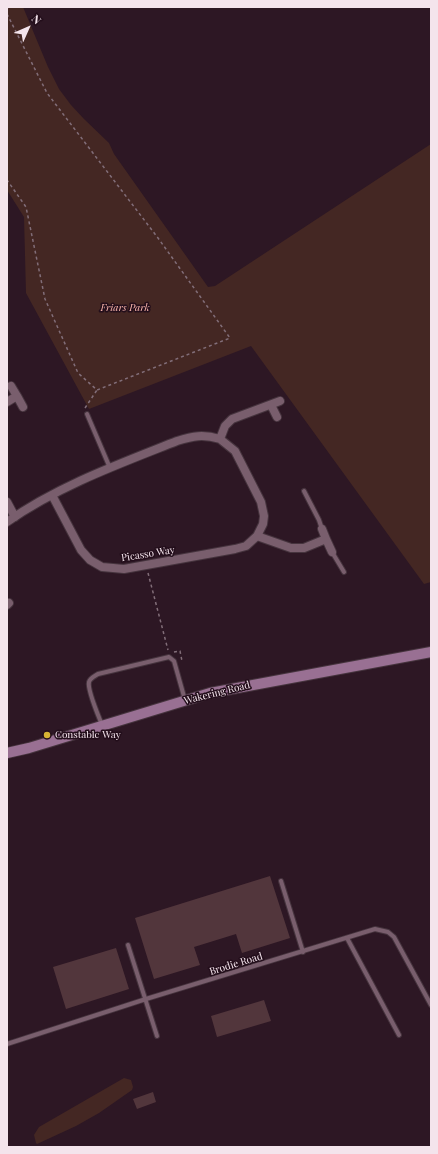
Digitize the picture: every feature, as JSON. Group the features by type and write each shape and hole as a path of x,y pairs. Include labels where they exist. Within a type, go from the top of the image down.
{"street":[{"path":"11,386 23,407"},
{"path":"7,402 17,396"},
{"path":"220,439 225,426 232,419 280,401"},
{"path":"271,405 277,417"},
{"path":"7,522 52,495 110,468 177,441 191,437 209,436 220,439 235,450 261,502 264,516 263,524 257,536 291,548 304,548 326,540"},
{"name":"Picasso Way","path":"52,495 81,550 90,560 102,567 124,569 235,549 246,546 257,536"},
{"path":"7,502 15,517"},
{"path":"322,529 332,552"},
{"name":"Wakering Road","path":"7,753 210,693 431,652"}],"lane":[{"path":"87,414 110,468"},
{"path":"304,491 322,529"},
{"path":"332,552 344,572"},
{"path":"102,726 95,709 89,686 91,678 98,674 169,657 174,661 185,700"},
{"path":"281,880 303,952"},
{"name":"Brodie Road","path":"7,1044 146,999 375,929 388,932 394,936 431,1005"},
{"path":"347,938 399,1035"},
{"path":"128,945 157,1036"}],"path":[{"path":"7,14 48,93 158,238 230,338 97,390 85,407 87,414"},
{"path":"7,180 26,207 45,299 78,373 97,390"},
{"path":"146,565 169,653 180,651 183,664"}],"green space":[{"name":"Friars Park","path":"7,7 23,7 48,67 59,89 71,105 109,143 114,154 208,287 215,286 431,144 431,582 424,584 251,346 89,409 26,293 24,217 7,190"},
{"path":"124,1078 131,1080 133,1087 132,1090 99,1113 76,1126 37,1144 36,1143 34,1135 39,1127"}],"building":[{"path":"270,876 290,938 242,953 236,934 194,947 200,965 154,979 135,918"},
{"path":"116,948 129,989 66,1009 53,967"},
{"path":"264,1000 271,1021 217,1037 211,1016"},
{"path":"153,1092 156,1102 137,1109 133,1099"}],"place":[{"name":"Constable Way","path":"47,735"}]}
